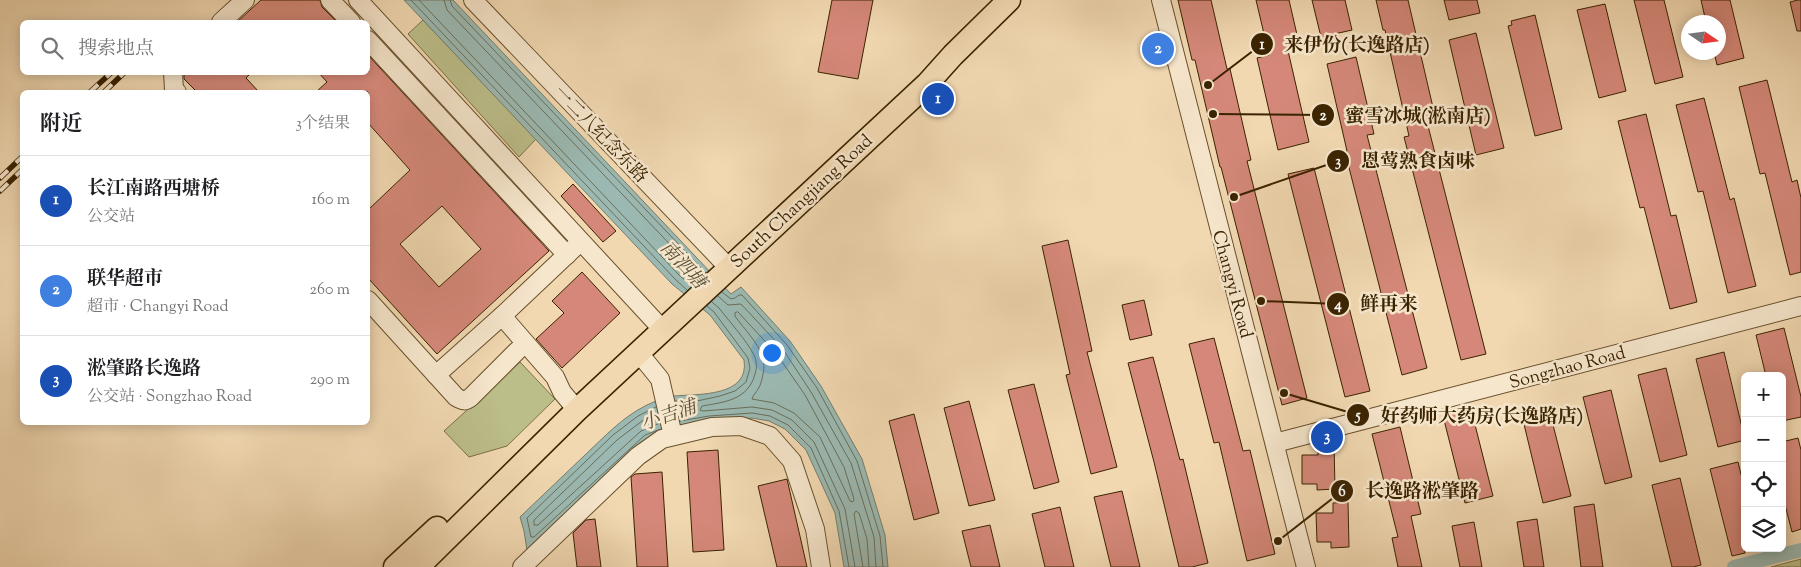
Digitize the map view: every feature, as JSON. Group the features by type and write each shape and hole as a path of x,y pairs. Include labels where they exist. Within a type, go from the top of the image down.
{"main road":[{"name":"South Changjiang Road","path":"418,567 553,432 927,84 953,55 1009,0"},
{"path":"395,567 476,490 553,432"}],"street":[{"path":"223,20 245,0"},
{"path":"330,0 349,20"},
{"path":"358,0 581,241 665,326"},
{"name":"一二八纪念东路","path":"473,0 723,274"},
{"name":"Changyi Road","path":"1161,0 1214,214 1306,567"},
{"path":"370,42 567,255"},
{"path":"173,75 174,90"},
{"path":"436,375 498,320 581,241"},
{"path":"370,302 456,397 467,401 518,350"},
{"name":"Songzhao Road","path":"1275,443 1801,306"},
{"path":"498,320 518,350 547,383 562,392"},
{"path":"498,320 555,377 562,392 576,410"},
{"path":"634,356 660,379 657,387 667,432"},
{"path":"522,567 638,456 667,432 741,426 770,436 792,461 815,529 821,567"}],"green space":[{"path":"423,20 536,139 519,157 408,34"},
{"path":"520,362 555,399 507,446 469,457 444,431"},
{"path":"1801,559 1801,567 1771,567"}],"water":[{"path":"404,0 453,0 731,294 741,287 790,341 821,386 862,459 885,535 888,567 844,567 835,513 806,450 785,429 769,421 752,418 684,425 566,515 527,550 520,517 614,428 648,404 667,397 708,393 731,387 739,381 744,372 744,360 710,315 672,284"}],"building":[{"path":"261,0 320,0 322,7 335,20 239,20"},
{"path":"832,0 873,0 858,79 818,72"},
{"path":"1178,0 1211,0 1227,69 1230,69 1251,160 1247,161 1307,398 1282,405 1220,167 1195,60 1192,60"},
{"path":"1256,0 1289,0 1298,39 1286,42 1309,142 1278,150 1257,58 1269,55"},
{"path":"1312,0 1345,0 1352,30 1321,37"},
{"path":"1376,0 1408,0 1435,116 1426,118 1486,354 1461,360 1404,137 1409,136 1385,30 1383,30"},
{"path":"1444,0 1477,0 1480,13 1449,20"},
{"path":"1634,0 1664,0 1683,77 1655,84"},
{"path":"1701,0 1730,0 1744,58 1717,65 1716,60 1726,60 1726,15 1704,15"},
{"path":"1801,0 1801,31 1797,31 1790,2"},
{"path":"1605,4 1626,91 1599,98 1577,10"},
{"path":"1535,15 1562,129 1535,136 1508,26 1512,25 1511,21"},
{"path":"1476,33 1504,148 1476,155 1449,40"},
{"path":"370,57 549,251 437,354 370,280 370,208 410,170 370,125 370,90 318,90 327,82 321,75 370,75","holes":["442,206 481,249 439,287 400,244"]},
{"path":"1356,57 1374,134 1367,135 1427,368 1402,375 1345,152 1347,151 1327,64"},
{"path":"184,75 249,75 246,78 257,90 195,90 184,79"},
{"path":"1767,80 1792,182 1797,180 1801,198 1801,272 1790,275 1765,173 1760,174 1739,87"},
{"path":"1704,98 1730,200 1734,198 1756,286 1728,293 1703,191 1698,192 1676,105"},
{"path":"1646,114 1671,216 1676,215 1697,302 1670,309 1644,207 1640,208 1618,121"},
{"path":"1314,168 1370,391 1345,397 1288,174"},
{"path":"573,184 616,231 603,242 561,196"},
{"path":"1068,240 1092,351 1087,352 1117,467 1091,474 1066,375 1070,374 1042,246"},
{"path":"582,272 620,313 562,368 536,339 564,313 552,301"},
{"path":"1144,300 1152,335 1130,340 1122,305"},
{"path":"1784,328 1801,397 1801,417 1786,420 1786,372 1765,372 1756,335"},
{"path":"1214,338 1243,451 1250,450 1275,554 1247,561 1219,442 1214,443 1189,344"},
{"path":"1724,352 1741,423 1741,441 1718,447 1696,359"},
{"path":"1153,357 1180,460 1183,459 1208,563 1192,567 1179,567 1128,363"},
{"path":"1666,368 1687,455 1660,462 1638,375"},
{"path":"1034,384 1059,482 1034,489 1008,390"},
{"path":"1611,390 1632,477 1605,484 1583,397"},
{"path":"969,401 995,500 969,506 944,408"},
{"path":"1471,409 1493,496 1465,503 1443,416"},
{"path":"1549,409 1571,496 1543,503 1522,416"},
{"path":"914,414 939,513 914,520 889,421"},
{"path":"1400,427 1421,514 1411,516 1422,567 1398,567 1392,538 1398,537 1372,434"},
{"path":"1798,438 1801,450 1801,529 1792,532 1786,509 1786,441"},
{"path":"1318,444 1334,444 1335,489 1317,490 1317,484 1302,484 1302,455 1318,455"},
{"path":"718,450 724,550 693,552 687,452"},
{"path":"1738,462 1741,474 1741,552 1745,553 1732,556 1710,469"},
{"path":"662,472 668,567 637,567 631,477 635,474"},
{"path":"1680,478 1701,565 1693,567 1672,567 1652,485"},
{"path":"787,479 807,567 777,567 758,486"},
{"path":"1122,491 1140,567 1111,567 1094,497"},
{"path":"1348,502 1349,547 1331,548 1331,542 1317,542 1316,513 1333,513 1333,503"},
{"path":"1594,504 1603,567 1581,567 1574,507"},
{"path":"1060,507 1074,567 1045,567 1032,514"},
{"path":"595,519 601,567 577,567 573,533 586,520"},
{"path":"1537,519 1544,567 1524,567 1517,522"},
{"path":"1474,522 1482,567 1460,567 1452,526"},
{"path":"990,525 1000,567 971,567 962,531"}],"waterway":[{"path":"1734,567 1801,550"}],"railway":[{"path":"92,90 109,75"},
{"path":"106,90 122,75"},
{"path":"0,178 20,159"},
{"path":"0,191 20,172"}],"place":[{"name":"联华超市","path":"1158,49"},
{"name":"来伊份(长逸路店)","path":"1208,85"},
{"name":"长江南路西塘桥","path":"938,99"},
{"name":"蜜雪冰城(淞南店)","path":"1213,114"},
{"name":"恩莺熟食卤味","path":"1234,197"},
{"name":"鲜再来","path":"1261,301"},
{"name":"好药师大药房(长逸路店)","path":"1284,393"},
{"name":"淞肇路长逸路","path":"1327,437"},
{"name":"长逸路淞肇路","path":"1278,541"}],"water label":[{"name":"南泗塘","path":"684,264"},
{"name":"小吉浦","path":"668,414"}]}
